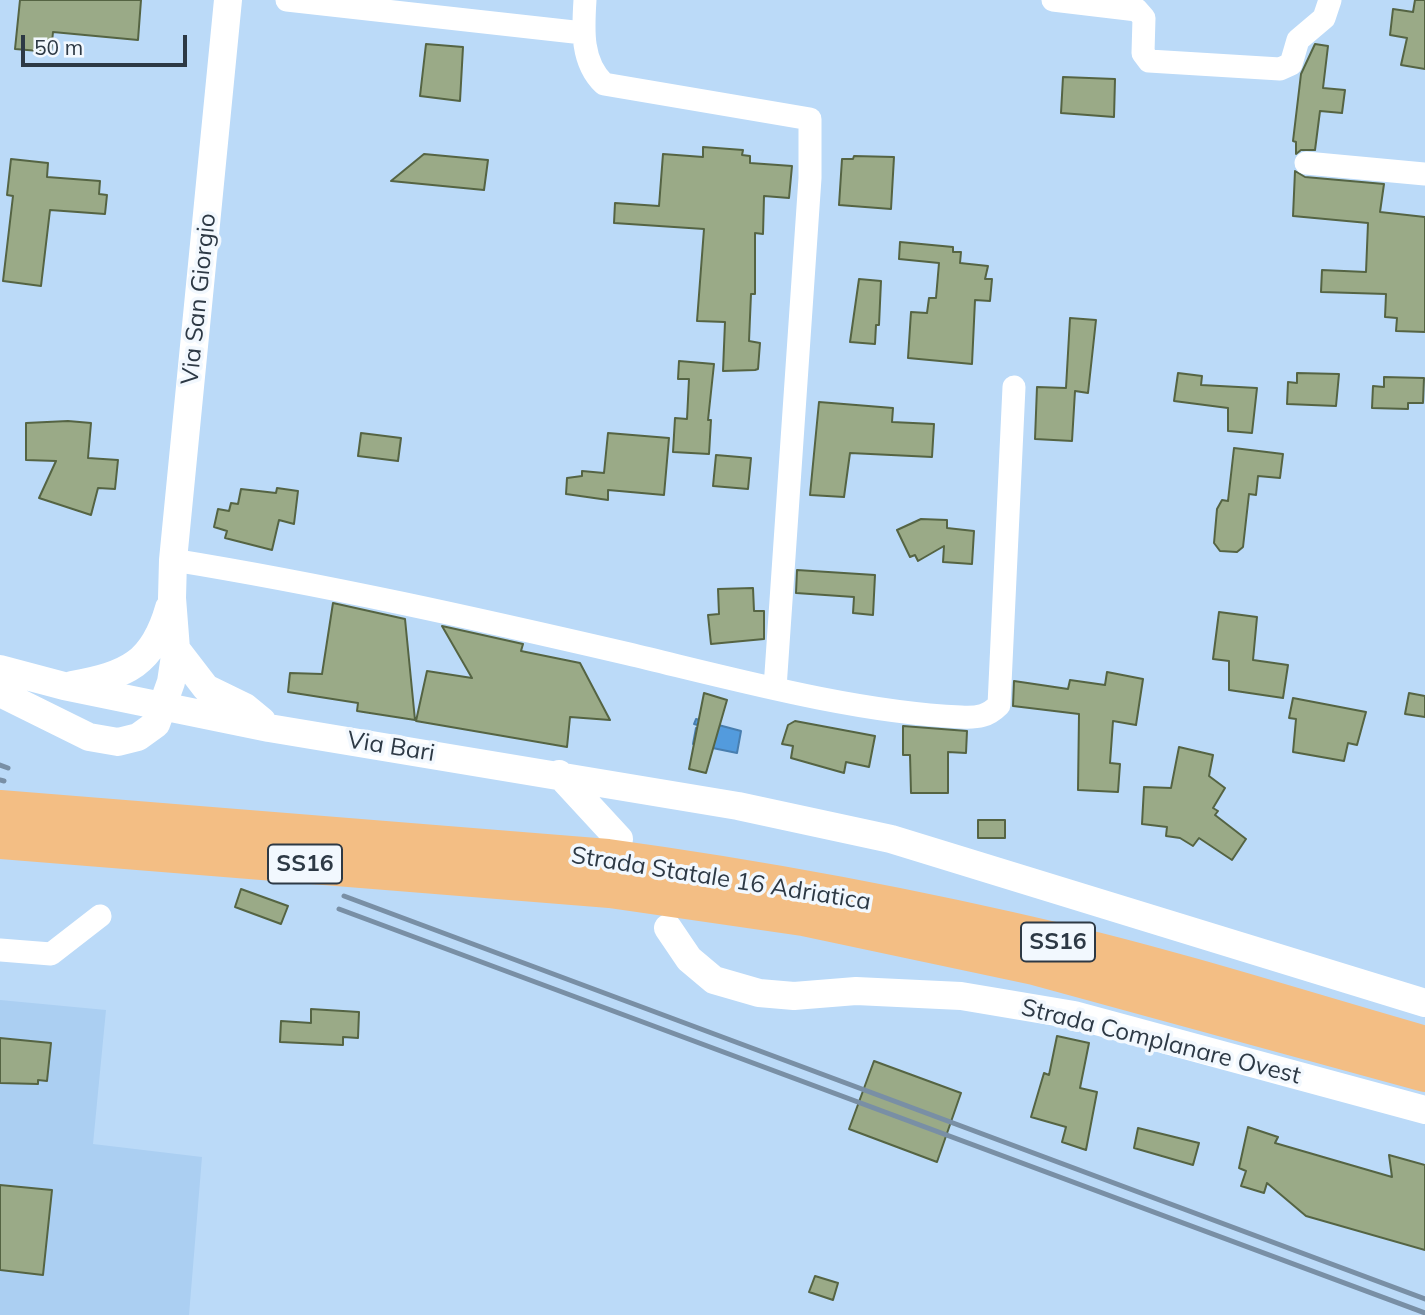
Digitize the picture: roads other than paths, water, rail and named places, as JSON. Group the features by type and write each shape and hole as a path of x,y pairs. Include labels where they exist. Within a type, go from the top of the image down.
{"highway":[{"name":"Strada Statale 16 Adriatica","path":"0,809 612,862 681,898 803,917 1034,966 1425,1073"},
{"name":"Strada Statale 16 Adriatica","path":"0,839 612,862"},
{"name":"Strada Statale 16 Adriatica","path":"681,898 915,910 1070,945 1425,1045"}],"street":[{"name":"Via San Giorgio","path":"0,693 89,737 118,742 138,737 156,724 160,705 172,682 163,651 172,598 173,560 228,0"},
{"path":"287,0 583,33"},
{"path":"585,0 583,33 591,71 604,84 810,119 810,178 775,688"},
{"path":"1053,0 1137,10 1144,18 1143,53 1149,61 1280,69 1291,64 1297,40 1324,18 1330,0"},
{"path":"1306,163 1425,174"},
{"path":"173,560 389,599 775,688 902,710 963,717 988,715 999,705 1014,387"},
{"path":"64,686 100,680 163,651 206,688 245,706 269,727"},
{"name":"Via Bari","path":"0,669 64,686 269,727 738,806 891,839 1425,1003"},
{"path":"559,774 612,862"},
{"path":"612,862 622,786"},
{"name":"Strada Complanare Ovest","path":"681,898 689,959 714,981 759,993 794,996 856,991 961,996 1074,1015 1425,1110"},
{"path":"0,950 51,954 100,916"}],"water":[{"path":"696,719 741,731 737,753 693,744 696,728 700,729 701,726 694,724"}],"railway":[{"path":"0,765 8,768"},
{"path":"0,780 4,781"},
{"path":"344,896 1425,1299"},
{"path":"339,909 1425,1313"}]}
